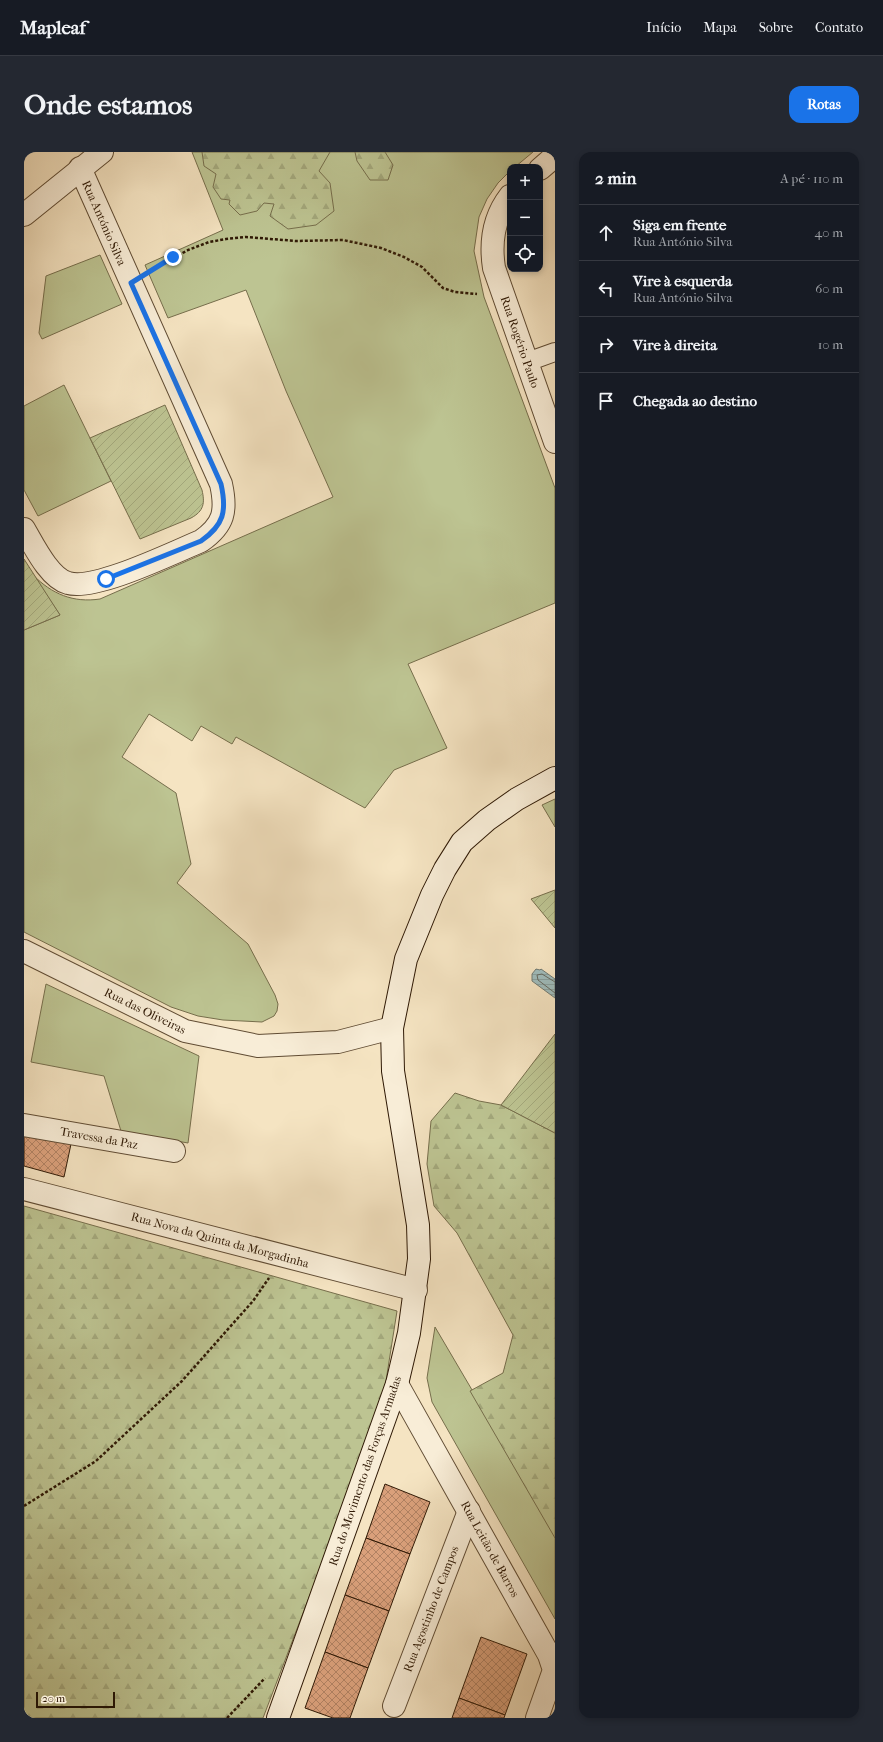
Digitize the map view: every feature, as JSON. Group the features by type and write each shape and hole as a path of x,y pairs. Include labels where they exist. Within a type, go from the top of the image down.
{"street":[{"path":"24,215 80,168 102,152"},
{"path":"543,166 555,156"},
{"name":"Rua António Silva","path":"24,529 51,571 67,583 86,584 106,579 201,541 214,532 221,518 225,502 221,484 80,168"},
{"name":"Rua Rogério Paulo","path":"508,200 497,220 493,233 492,249 494,268 555,442"},
{"path":"527,362 555,352"},
{"name":"Rua do Movimento das Forças Armadas","path":"278,1718 397,1384 416,1290 419,1260 418,1224 393,1071 392,1028 406,959 420,921 445,869 462,842 486,820 516,799 555,778"},
{"name":"Rua das Oliveiras","path":"24,951 185,1031 258,1046 338,1042 392,1028"},
{"name":"Travessa da Paz","path":"24,1125 174,1151"},
{"name":"Rua Nova da Quinta da Morgadinha","path":"24,1189 416,1290"},
{"name":"Rua Leitão de Barros","path":"397,1384 549,1656 554,1670 537,1718"},
{"name":"Rua Agostinho de Campos","path":"394,1706 469,1511"}],"path":[{"path":"131,283 183,253 209,242 246,237 296,241 343,240 381,248 404,257 422,267 443,288 456,292 478,294 509,309"},
{"path":"24,1506 96,1461 182,1381 253,1301 284,1256"}],"green space":[{"path":"192,152 533,152 519,164 507,164 507,174 498,183 487,199 479,217 474,251 484,297 555,488 555,603 408,664 447,748 394,770 365,808 236,737 232,744 201,726 192,741 149,714 122,757 176,793 191,864 177,883 248,944 275,995 278,1004 277,1011 274,1016 262,1022 223,1020 198,1016 171,1007 24,932 24,630 60,615 33,575 40,582 64,596 81,600 100,599 333,497 286,391 246,290 168,318 145,265 223,230"},
{"path":"202,152 330,152 319,171 330,183 334,211 316,225 288,229 270,216 274,204 264,203 257,211 240,215 229,204 230,200 221,199 213,187 216,174 204,166"},
{"path":"355,152 385,152 393,165 388,180 370,180 357,161"},
{"path":"100,255 122,304 42,339 39,333 46,276"},
{"path":"64,385 111,481 38,516 24,490 24,406"},
{"path":"165,405 202,490 203,503 199,512 191,518 140,539 90,438"},
{"path":"24,559 60,615 24,630"},
{"path":"555,799 555,827 542,805"},
{"path":"555,890 555,928 531,899"},
{"path":"46,984 199,1056 188,1143 121,1131 104,1076 31,1062"},
{"path":"555,1034 555,1133 501,1105"},
{"path":"455,1093 479,1101 501,1105 555,1133 555,1538 470,1391 503,1373 513,1335 457,1233 434,1206 427,1164 431,1121"},
{"path":"24,1206 397,1311 382,1406 263,1718 24,1718"},
{"path":"435,1327 555,1531 555,1619 432,1402 427,1378"}],"water":[{"path":"536,969 541,969 555,979 555,998 532,981 532,974"}],"building":[{"path":"24,1135 71,1144 64,1177 24,1166"},
{"path":"385,1484 430,1502 410,1554 366,1538"},
{"path":"366,1538 410,1554 389,1611 345,1595"},
{"path":"345,1595 389,1611 368,1668 325,1652"},
{"path":"481,1637 527,1654 505,1715 459,1698"},
{"path":"325,1652 368,1668 350,1718 333,1718 305,1708"},
{"path":"459,1698 505,1715 504,1718 452,1718"}],"route":[{"path":"106,579 201,541 214,532 221,518 225,502 221,484 131,283 173,257"}]}
